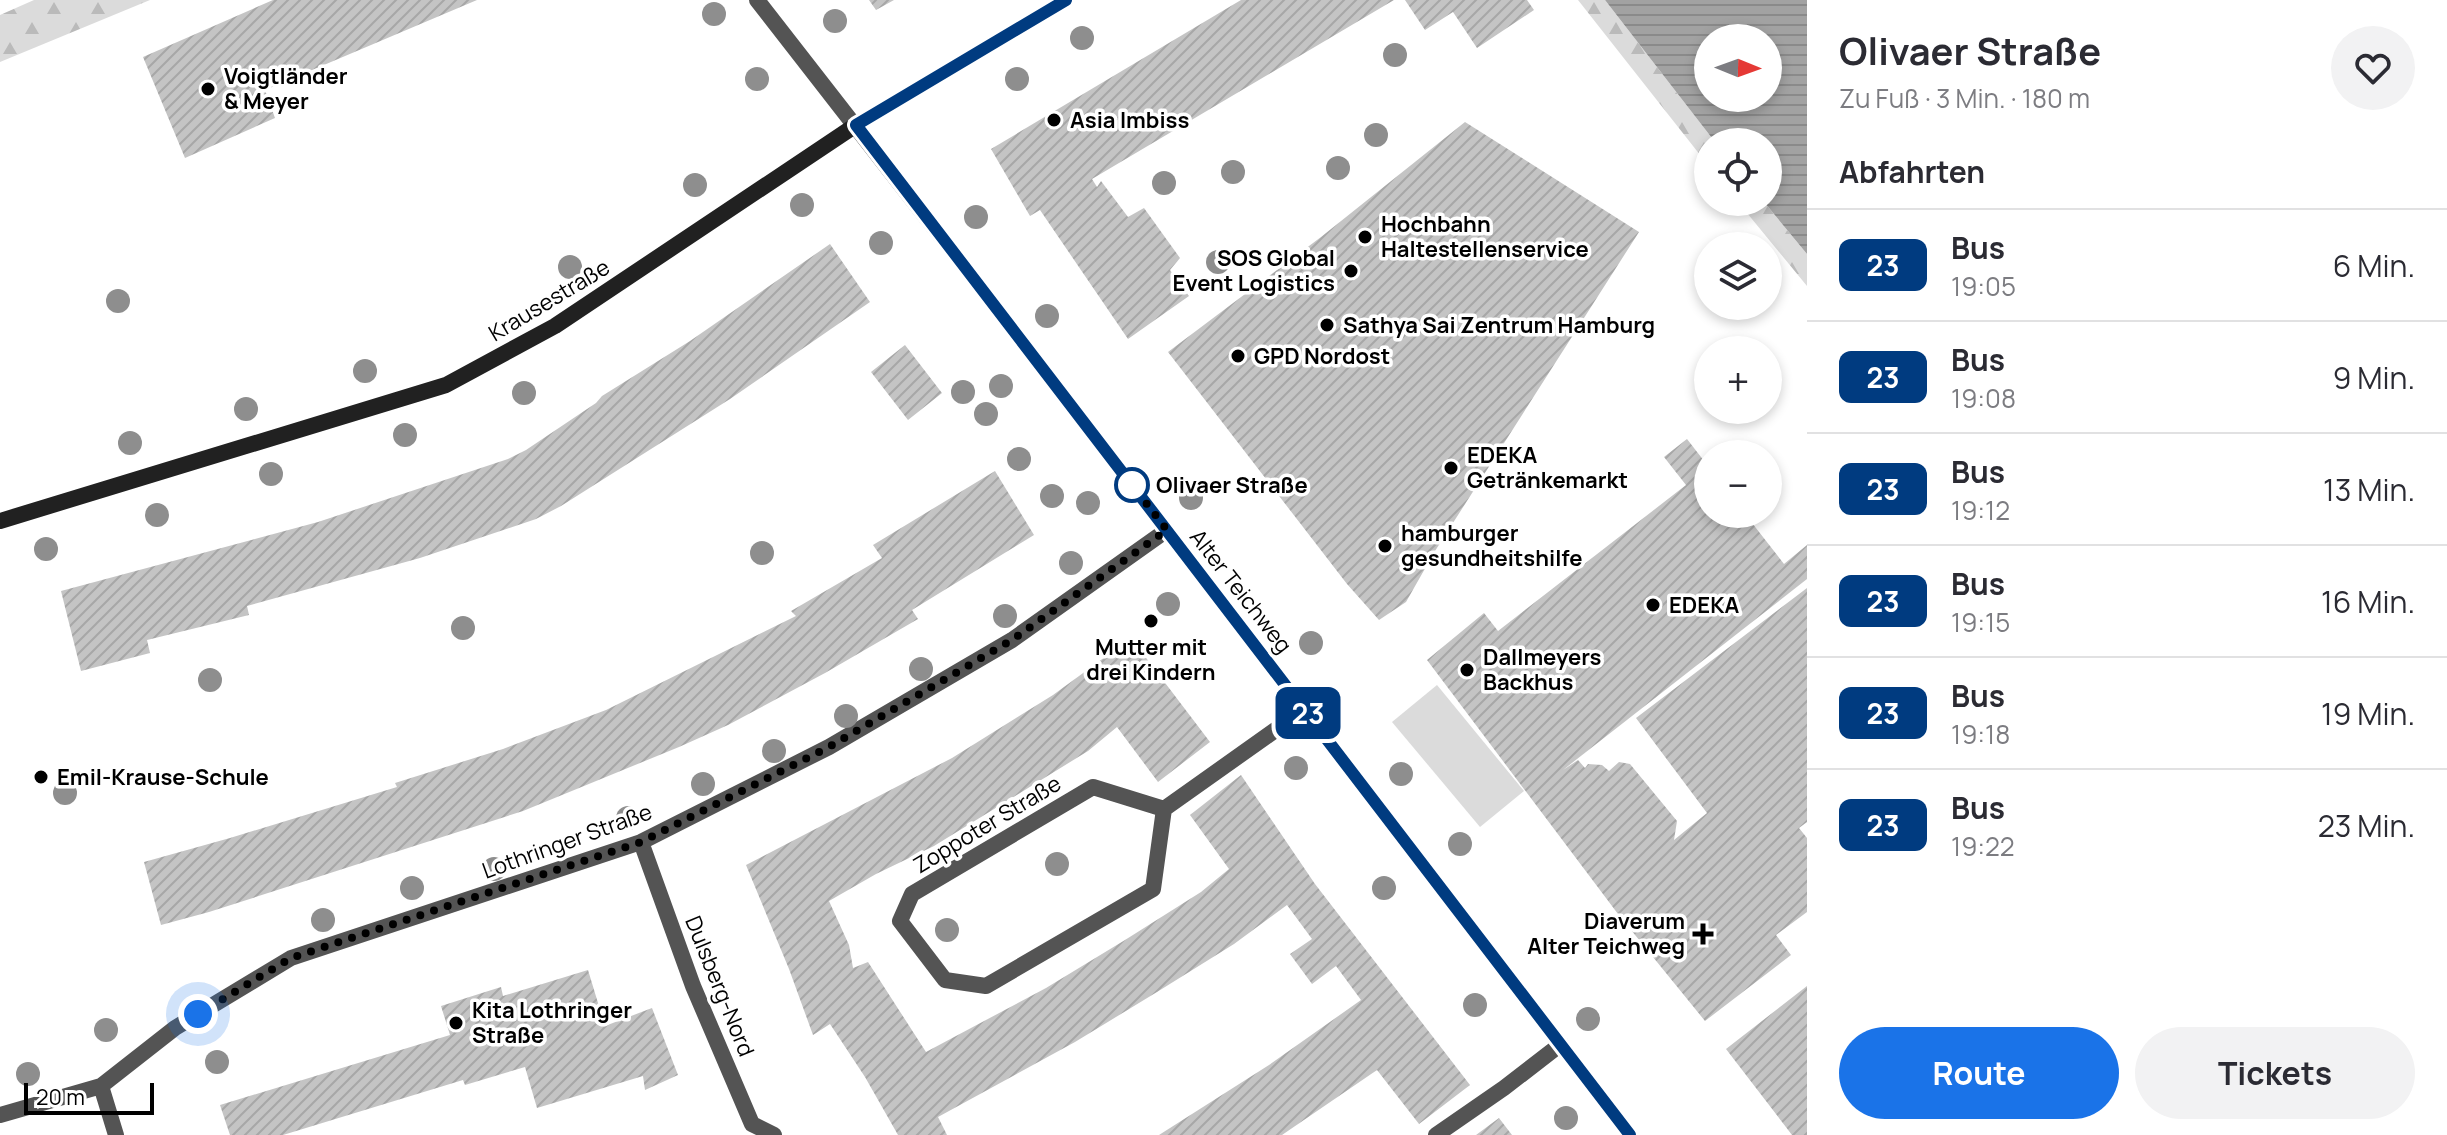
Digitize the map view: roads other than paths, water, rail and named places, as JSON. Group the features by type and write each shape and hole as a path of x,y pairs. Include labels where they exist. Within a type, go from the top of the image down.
{"main road":[{"name":"Krausestraße","path":"0,521 446,385 555,326 856,125 1066,0"}],"street":[{"name":"Alter Teichweg","path":"757,0 1630,1135"},
{"name":"Lothringer Straße","path":"0,1115 101,1086 175,1028 291,958 641,842 829,747 1012,640 1167,530"},
{"path":"1164,809 1305,709"},
{"name":"Zoppoter Straße","path":"1093,787 1164,809 1153,889 986,986 945,980 900,921 912,894 1093,787"},
{"name":"Dulsberg-Nord","path":"641,842 693,986 752,1124 774,1135"},
{"path":"1436,1135 1561,1044"},
{"path":"101,1086 116,1135"}],"place":[{"name":"Voigtländer & Meyer","path":"208,89"},
{"name":"Asia Imbiss","path":"1054,120"},
{"name":"Hochbahn Haltestellenservice","path":"1365,237"},
{"name":"SOS Global Event Logistics","path":"1351,271"},
{"name":"Sathya Sai Zentrum Hamburg","path":"1327,325"},
{"name":"GPD Nordost","path":"1238,356"},
{"name":"EDEKA Getränkemarkt","path":"1451,468"},
{"name":"Olivaer Straße","path":"1132,485"},
{"name":"hamburger gesundheitshilfe","path":"1385,546"},
{"name":"EDEKA","path":"1653,605"},
{"name":"Mutter mit drei Kindern","path":"1151,621"},
{"name":"Dallmeyers Backhus","path":"1467,670"},
{"name":"Emil-Krause-Schule","path":"41,777"},
{"name":"Diaverum Alter Teichweg","path":"1703,934"},
{"name":"Kita Lothringer Straße","path":"456,1023"}]}
